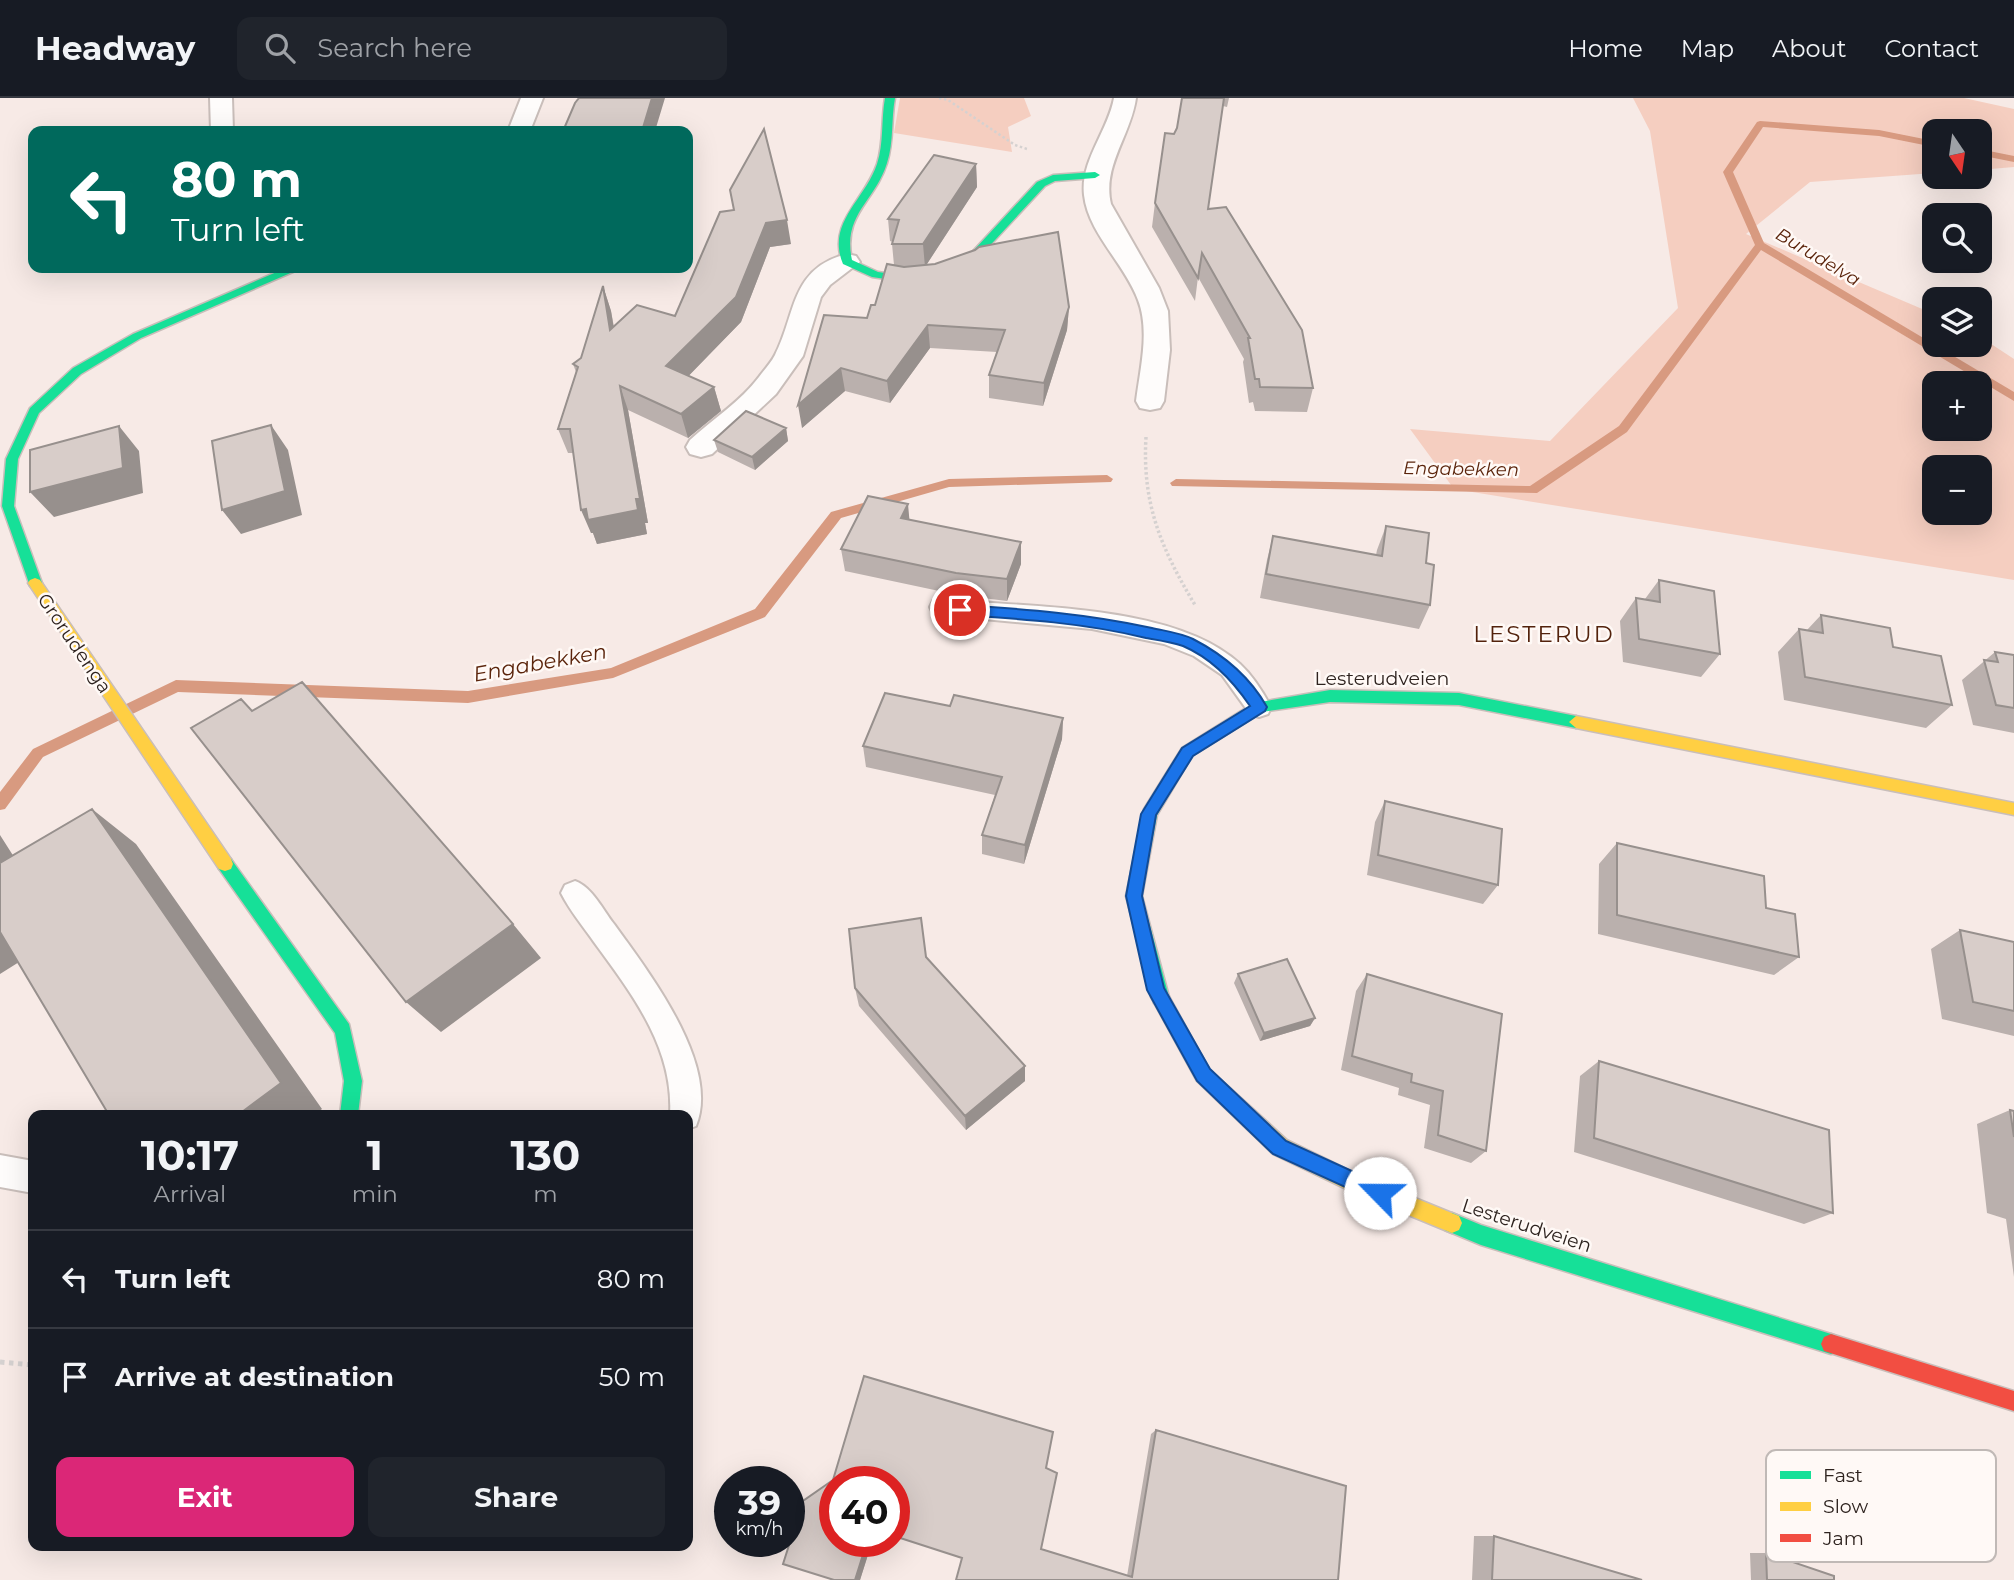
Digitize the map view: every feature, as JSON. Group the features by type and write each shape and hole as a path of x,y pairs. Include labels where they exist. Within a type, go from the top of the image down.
{"street":[{"path":"221,98 222,126"},
{"path":"521,126 532,98"},
{"path":"890,98 884,130 886,155 879,174 844,225 839,246 847,262 876,275 906,279 936,276 966,265 1041,184 1053,178 1082,175"},
{"path":"1082,175 1125,110 1125,98"},
{"path":"1082,175 1152,301 1156,334 1150,401"},
{"path":"701,447 766,388 789,356 808,297 821,279 847,262"},
{"name":"Grorudenga","path":"275,273 137,336 77,371 34,411 12,459 8,506 32,578 174,792 343,1030 353,1081 350,1110"},
{"name":"Lesterudveien","path":"2014,810 1460,699 1330,696 1259,707 1187,752 1149,814 1134,896 1156,990 1203,1075 1280,1147 1355,1183 1481,1235 2014,1401"}],"lane":[{"path":"941,607 979,613 1050,616 1119,626 1186,642 1230,669 1259,707"},
{"path":"575,893 659,1016 681,1061 687,1083 685,1110"},
{"path":"0,1171 28,1176"}],"path":[{"path":"939,98 959,107 1015,145 1045,156 1082,175"},
{"path":"1150,401 1143,466 1149,513 1175,574 1207,626 1214,658"},
{"path":"0,1362 28,1365"}],"shaded area":[{"path":"900,98 1024,98 1031,116 1008,127 1012,152 894,133"},
{"path":"1633,98 1964,98 2014,109 2014,167 1992,169 1992,119 1922,119 1922,174 1810,182 1746,234 1922,309 1922,357 1992,357 1992,345 2014,359 2014,580 1454,489 1410,429 1550,441 1678,308 1650,131"}],"building":[{"path":"579,98 652,98 644,126 565,126"},
{"path":"1182,98 1224,98 1208,209 1226,207 1302,330 1313,388 1260,387 1259,379 1255,379 1250,338 1202,253 1198,278 1155,203 1165,133 1174,134 1177,128"},
{"path":"764,129 787,220 766,223 736,297 666,366 714,387 681,414 620,386 640,499 636,499 638,510 588,520 586,509 581,510 570,429 558,429 578,367 573,364 581,358 603,286 610,330 637,305 675,316 720,212 734,210 730,190"},
{"path":"934,155 976,164 923,244 892,244 899,220 888,219"},
{"path":"1058,232 1069,307 1044,383 989,375 1005,330 928,325 887,381 841,368 798,405 824,315 867,318 871,305 875,305 887,264 904,267 935,264 979,247"},
{"path":"746,411 786,428 752,457 714,440"},
{"path":"271,425 285,491 222,510 212,441"},
{"path":"119,426 123,468 30,492 30,450"},
{"path":"868,496 908,504 901,518 1021,542 1007,579 956,573 841,549"},
{"path":"1386,526 1429,533 1426,563 1434,565 1430,605 1266,574 1273,536 1382,556"},
{"path":"1659,580 1714,591 1720,654 1639,639 1636,598 1660,602"},
{"path":"1821,615 1890,628 1893,647 1941,656 1952,705 1805,677 1799,629 1823,633"},
{"path":"1995,652 2014,655 2014,708 1996,705 1984,660 1998,662"},
{"path":"302,682 513,924 406,1002 191,728 241,699 252,711"},
{"path":"885,693 950,706 954,695 1063,718 1025,845 982,835 1002,777 863,746"},
{"path":"1385,801 1502,829 1498,885 1378,855"},
{"path":"92,809 281,1083 245,1110 106,1110 0,932 0,863"},
{"path":"1617,843 1764,876 1766,908 1795,914 1799,957 1617,915"},
{"path":"921,918 926,957 1025,1066 965,1116 855,988 849,929"},
{"path":"1960,930 2014,942 2014,1011 1973,1002"},
{"path":"1287,959 1315,1018 1264,1033 1238,974"},
{"path":"1367,974 1502,1014 1486,1151 1438,1135 1443,1091 1411,1082 1412,1074 1352,1056"},
{"path":"1599,1061 1829,1130 1833,1213 1594,1138"},
{"path":"2010,1110 2014,1111 2014,1137"},
{"path":"864,1376 1053,1432 1046,1468 1057,1473 1041,1549 1132,1577 1156,1430 1346,1486 1338,1580 956,1580 962,1558 910,1541 910,1466 837,1466"},
{"path":"819,1490 819,1557 862,1557 855,1580 834,1580 783,1564 785,1557 805,1557 805,1500"},
{"path":"1494,1536 1642,1580 1492,1580"},
{"path":"1766,1562 1793,1562 1834,1576 1834,1580 1767,1580"}],"waterway":[{"name":"Burudelva","path":"1760,245 1728,172 1760,124 1879,133 1922,142"},
{"name":"Burudelva","path":"1992,155 2014,159"},
{"name":"Engabekken","path":"1176,483 1533,490 1623,429 1760,245"},
{"name":"Burudelva","path":"1760,245 2014,397"},
{"name":"Engabekken","path":"0,804 38,753 176,686 468,697 613,673 760,613 836,515 949,483 1107,479"}],"traffic: fast":[{"path":"890,98 882,164 876,178 848,220 844,232 843,246 847,262 876,275 906,279 936,276 966,265 1041,184 1053,178 1095,175"},
{"path":"35,583 8,506 12,459 34,411 77,371 137,336 280,273"},
{"path":"1160,997 1134,896 1149,814 1187,752 1259,707 1330,696 1459,699 1576,722"},
{"path":"225,864 343,1030 353,1081 350,1110"},
{"path":"1452,1223 1481,1235 1831,1344"}],"traffic: slow":[{"path":"35,583 225,864"},
{"path":"1576,722 2014,809"},
{"path":"1160,997 1203,1075 1280,1147 1355,1183 1452,1223"}],"traffic: jam":[{"path":"1831,1344 2014,1401"}],"district":[{"name":"LESTERUD","path":"1544,634"}],"route":[{"path":"960,610 1050,616 1119,626 1186,642 1230,669 1245,686 1259,707 1187,752 1149,814 1134,896 1156,990 1203,1075 1280,1147 1380,1193"}]}
